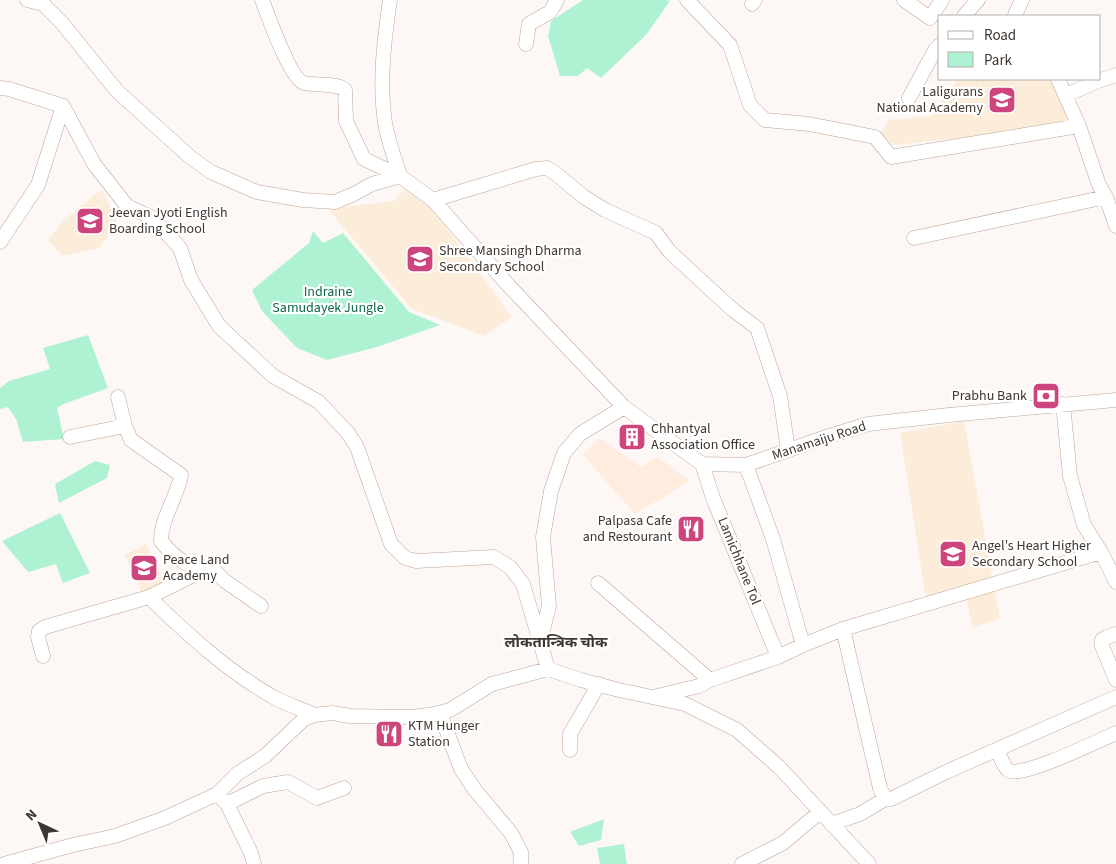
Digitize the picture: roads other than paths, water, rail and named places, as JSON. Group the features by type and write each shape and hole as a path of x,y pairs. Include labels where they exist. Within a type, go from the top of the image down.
{"street":[{"path":"27,0 42,4 62,23 118,91 190,157 211,172 258,192 303,200 335,202 372,184 400,176"},
{"path":"262,0 291,70 300,82 315,85 341,86 345,90 346,121 364,159 400,176 433,200 516,293 624,407 702,464"},
{"path":"390,0 382,75 385,125 400,176"},
{"path":"526,44 529,24 550,12 557,0"},
{"path":"687,0 730,45 750,105 765,120 809,124 875,137 890,157 1080,126"},
{"path":"904,0 930,18 942,0"},
{"path":"965,15 978,0"},
{"path":"1015,15 1022,0"},
{"path":"909,98 938,47"},
{"path":"1066,95 1116,75"},
{"path":"1058,80 1080,126 1099,186 1106,197 1116,226"},
{"path":"0,88 9,89 63,106 94,164 127,206 153,218 180,248 191,280 219,326 273,376 319,402 348,432 357,447 373,488 391,544 405,558 416,561 494,557 510,567 524,584 548,669"},
{"path":"0,242 38,185 63,106"},
{"path":"433,200 536,169 547,168 584,197 605,210 656,233 669,251 733,310 757,328 780,396 788,450"},
{"path":"914,238 1106,197"},
{"path":"118,397 125,426 131,440 181,475 179,488 161,531 161,541 181,562 202,571 216,572 225,581 261,606"},
{"name":"Manamaiju Road","path":"702,464 746,465 868,424 1116,400"},
{"path":"1063,404 1070,476 1084,525 1101,552 1116,582"},
{"path":"540,643 549,606 543,537 551,491 564,453 580,434 624,407"},
{"path":"70,437 125,426"},
{"name":"Lamichhane Tol","path":"702,464 713,498 778,657"},
{"path":"746,465 773,539 803,645"},
{"path":"651,697 699,686 710,680 778,657 843,629 1101,552"},
{"path":"44,656 38,637 39,631 45,627 149,597 202,571"},
{"path":"598,582 710,680"},
{"path":"149,597 203,648 232,670 274,697 315,715"},
{"path":"843,629 880,788 885,799"},
{"path":"1116,634 1102,640 1102,646 1116,680"},
{"path":"9,863 115,836 165,818 217,794 237,774 265,756 304,719 315,715 413,717 440,713 450,710 492,684 548,669 581,680 685,704 737,730 779,768 868,864"},
{"path":"570,750 570,734 599,684"},
{"path":"831,824 860,814 885,799 891,799 1116,697"},
{"path":"440,713 461,769 475,790 511,833 521,852 521,864"},
{"path":"997,750 1006,770 1013,773 1052,762 1116,733"},
{"path":"227,804 263,786 288,782 317,798 344,788"},
{"path":"217,794 227,804 251,853 254,864"},
{"path":"743,864 783,843 820,812"}],"place":[{"name":"Laligurans National Academy","path":"1002,100"},
{"name":"Jeevan Jyoti English Boarding School","path":"90,221"},
{"name":"Shree Mansingh Dharma Secondary School","path":"420,259"},
{"name":"Prabhu Bank","path":"1046,396"},
{"name":"Chhantyal Association Office","path":"632,437"},
{"name":"Palpasa Cafe and Restourant","path":"691,529"},
{"name":"Angel's Heart Higher Secondary School","path":"953,554"},
{"name":"Peace Land Academy","path":"144,568"},
{"name":"KTM Hunger Station","path":"389,734"}],"district":[{"name":"लोकतान्त्रिक चोक","path":"556,642"}],"park label":[{"name":"Indraine Samudayek Jungle","path":"328,300"}]}
